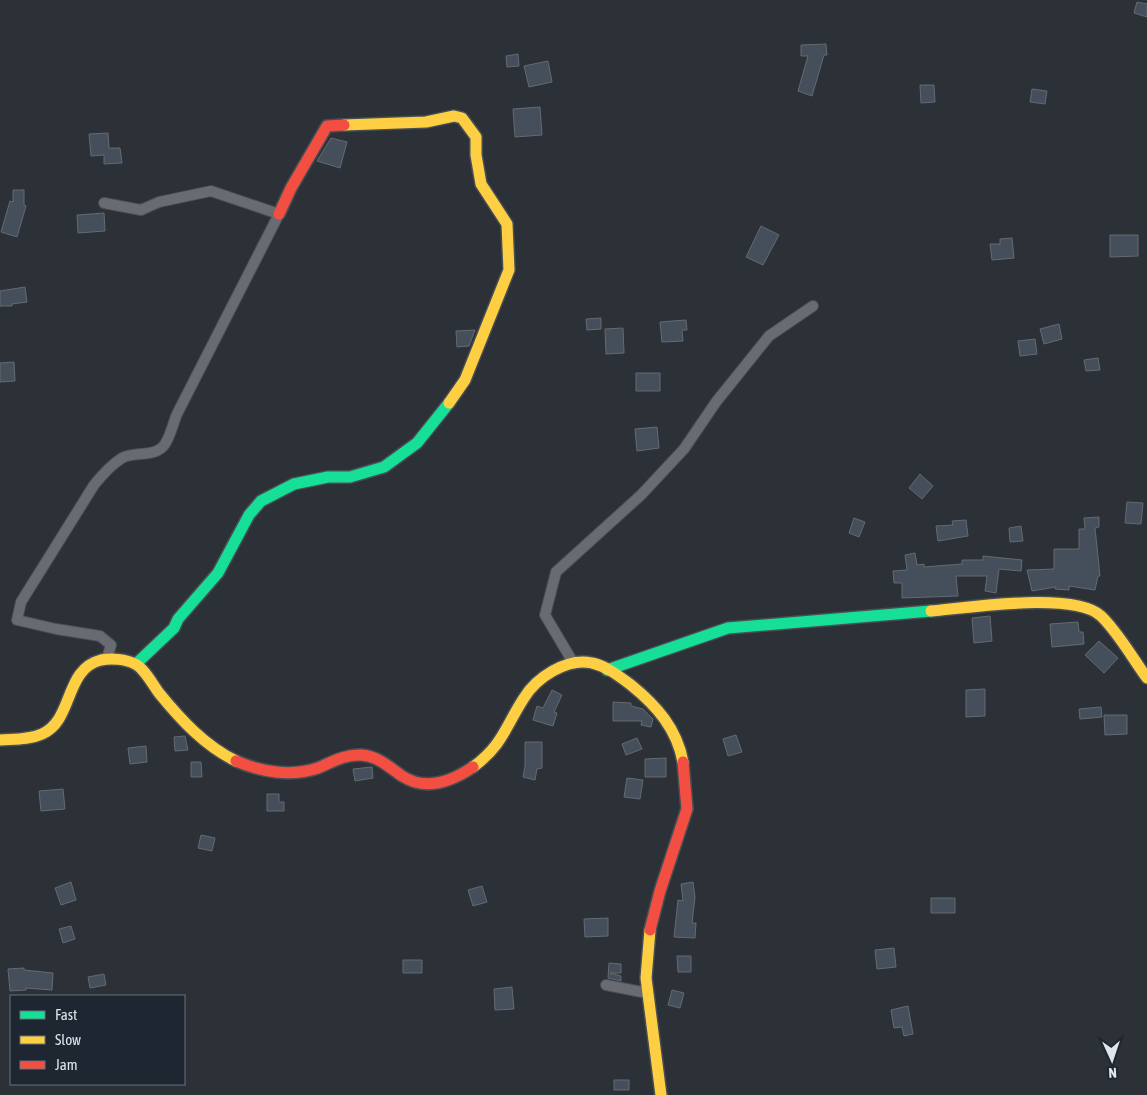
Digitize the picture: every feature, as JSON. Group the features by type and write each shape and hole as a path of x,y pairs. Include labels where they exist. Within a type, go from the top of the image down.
{"street":[{"path":"107,658 111,645 100,636 17,620 21,602 94,485 107,470 122,458 131,455 149,454 165,445 177,414 279,214 290,188 327,126 426,122 454,116 462,118 476,137 476,155 482,184 507,224 509,270 466,380 417,443 384,467 350,477 328,477 294,484 261,501 249,515 218,572 178,619 174,628 136,664"},
{"path":"104,203 141,210 159,202 211,191 279,214"},
{"path":"574,664 545,615 556,572 641,495 684,449 716,402 769,336 813,306"},
{"path":"607,670 728,628 1047,602 1073,604 1100,615 1147,678"},
{"path":"0,740 24,739 45,733 61,716 80,670 91,662 107,658 136,664 178,718 191,730 226,755 254,770 304,772 332,762 368,756 413,782 428,784 463,774 487,754 502,739 525,694 541,680 574,664 588,662 607,670 634,687 657,710 680,742 687,810 664,879 647,941 646,993 652,1034 660,1062 661,1095"},
{"path":"606,985 646,993"}],"building":[{"path":"1137,2 1147,4 1147,17 1134,13"},
{"path":"826,44 827,55 824,55 812,96 798,91 808,56 801,56 801,45"},
{"path":"518,54 519,66 507,67 506,56"},
{"path":"548,61 552,82 529,87 524,66"},
{"path":"920,85 934,85 935,102 921,103"},
{"path":"1032,89 1047,91 1045,104 1030,102"},
{"path":"540,107 542,135 515,137 513,109"},
{"path":"108,133 109,148 120,148 122,163 104,164 104,155 91,156 89,134"},
{"path":"331,138 347,142 340,168 317,161"},
{"path":"13,190 24,190 24,205 26,206 17,237 1,232 10,201 13,202"},
{"path":"104,213 105,231 78,233 77,215"},
{"path":"761,226 779,235 763,265 746,257"},
{"path":"1110,235 1138,235 1138,256 1110,257"},
{"path":"1012,238 1014,258 992,260 990,244 1000,244 1000,239"},
{"path":"25,287 27,302 12,304 12,306 0,306 0,291"},
{"path":"601,318 601,329 587,330 586,319"},
{"path":"686,320 687,330 682,330 683,341 662,342 660,322"},
{"path":"1059,324 1062,339 1044,344 1040,329"},
{"path":"623,328 624,353 606,354 605,329"},
{"path":"475,330 469,346 457,347 456,331"},
{"path":"1035,339 1037,354 1020,356 1018,341"},
{"path":"1098,358 1100,370 1086,371 1084,360"},
{"path":"14,362 15,381 0,382 0,363"},
{"path":"636,373 660,373 660,391 636,391"},
{"path":"657,427 659,448 637,451 635,429"},
{"path":"920,474 933,486 922,499 909,488"},
{"path":"1127,502 1143,503 1141,524 1125,523"},
{"path":"1099,517 1099,527 1095,528 1100,576 1098,576 1095,590 1069,586 1069,590 1055,589 1056,587 1032,591 1027,570 1054,569 1054,549 1079,549 1079,529 1085,529 1084,518"},
{"path":"854,518 865,522 859,537 849,533"},
{"path":"966,520 968,536 938,541 936,526 953,525 952,521"},
{"path":"1021,526 1023,541 1010,542 1009,528"},
{"path":"915,553 917,565 924,564 924,567 962,564 962,560 983,560 983,556 1022,560 1021,571 999,569 996,593 985,591 987,576 956,576 958,596 902,598 902,583 894,583 893,571 907,570 905,555"},
{"path":"990,616 992,641 974,643 972,618"},
{"path":"1078,622 1079,632 1083,632 1084,644 1052,647 1050,624"},
{"path":"1099,641 1118,658 1104,673 1085,655"},
{"path":"985,689 985,716 966,717 966,690"},
{"path":"552,690 562,695 554,712 557,713 553,726 533,720 537,706 543,708"},
{"path":"613,702 631,703 631,706 643,709 653,719 651,727 641,725 642,721 613,721"},
{"path":"1101,707 1102,717 1080,719 1079,709"},
{"path":"1104,715 1127,715 1127,734 1105,735"},
{"path":"736,735 742,752 728,756 723,739"},
{"path":"185,736 188,750 175,751 174,737"},
{"path":"637,738 642,749 626,755 622,744"},
{"path":"525,742 542,742 542,768 537,769 535,780 523,777"},
{"path":"146,746 147,762 130,764 128,748"},
{"path":"666,758 666,777 645,777 645,759"},
{"path":"191,762 201,762 202,777 191,777"},
{"path":"372,767 373,778 355,781 353,769"},
{"path":"627,778 643,780 640,799 624,797"},
{"path":"63,789 65,809 41,811 39,791"},
{"path":"267,794 279,794 279,802 284,802 284,811 267,811"},
{"path":"201,835 215,838 212,851 198,848"},
{"path":"71,882 76,900 61,905 55,888"},
{"path":"693,882 695,897 692,923 696,923 695,938 674,937 678,900 683,901 681,884"},
{"path":"482,886 487,902 473,906 468,890"},
{"path":"931,898 955,898 955,913 931,913"},
{"path":"608,918 608,936 585,937 584,919"},
{"path":"71,926 75,939 63,943 59,929"},
{"path":"894,948 896,967 877,969 875,950"},
{"path":"677,956 691,956 691,972 678,972"},
{"path":"403,960 422,960 422,973 403,973"},
{"path":"609,963 621,964 621,973 610,973 621,976 621,981 608,978"},
{"path":"24,968 24,970 53,973 52,990 26,988 26,990 10,991 8,969"},
{"path":"104,974 106,985 90,988 88,977"},
{"path":"512,987 514,1009 495,1010 494,989"},
{"path":"672,990 684,993 680,1008 668,1005"},
{"path":"908,1006 913,1034 904,1036 902,1027 894,1028 891,1010"},
{"path":"614,1080 629,1080 629,1090 614,1090"}],"traffic: fast":[{"path":"136,664 174,628 178,619 218,573 249,515 261,501 294,484 328,477 350,477 384,467 417,443 449,403"},
{"path":"607,670 728,628 931,611"}],"traffic: slow":[{"path":"344,125 426,122 454,116 462,118 476,137 476,155 481,184 507,224 509,270 465,380 449,403"},
{"path":"931,611 1019,603 1068,604 1087,608 1107,622 1147,678"},
{"path":"0,740 21,739 42,734 60,718 81,673 89,665 101,660 118,659 138,666 167,703 194,732 214,748 236,761"},
{"path":"473,767 491,751 503,735 524,698 536,683 563,666 582,662 602,666 631,685 649,701 671,729 683,762"},
{"path":"650,930 646,978 661,1095"}],"traffic: jam":[{"path":"279,214 291,188 327,126 344,125"},
{"path":"236,761 256,768 287,773 308,771 344,757 361,755 378,760 411,781 429,784 456,777 473,767"},
{"path":"650,930 660,891 687,809 683,762"}]}
